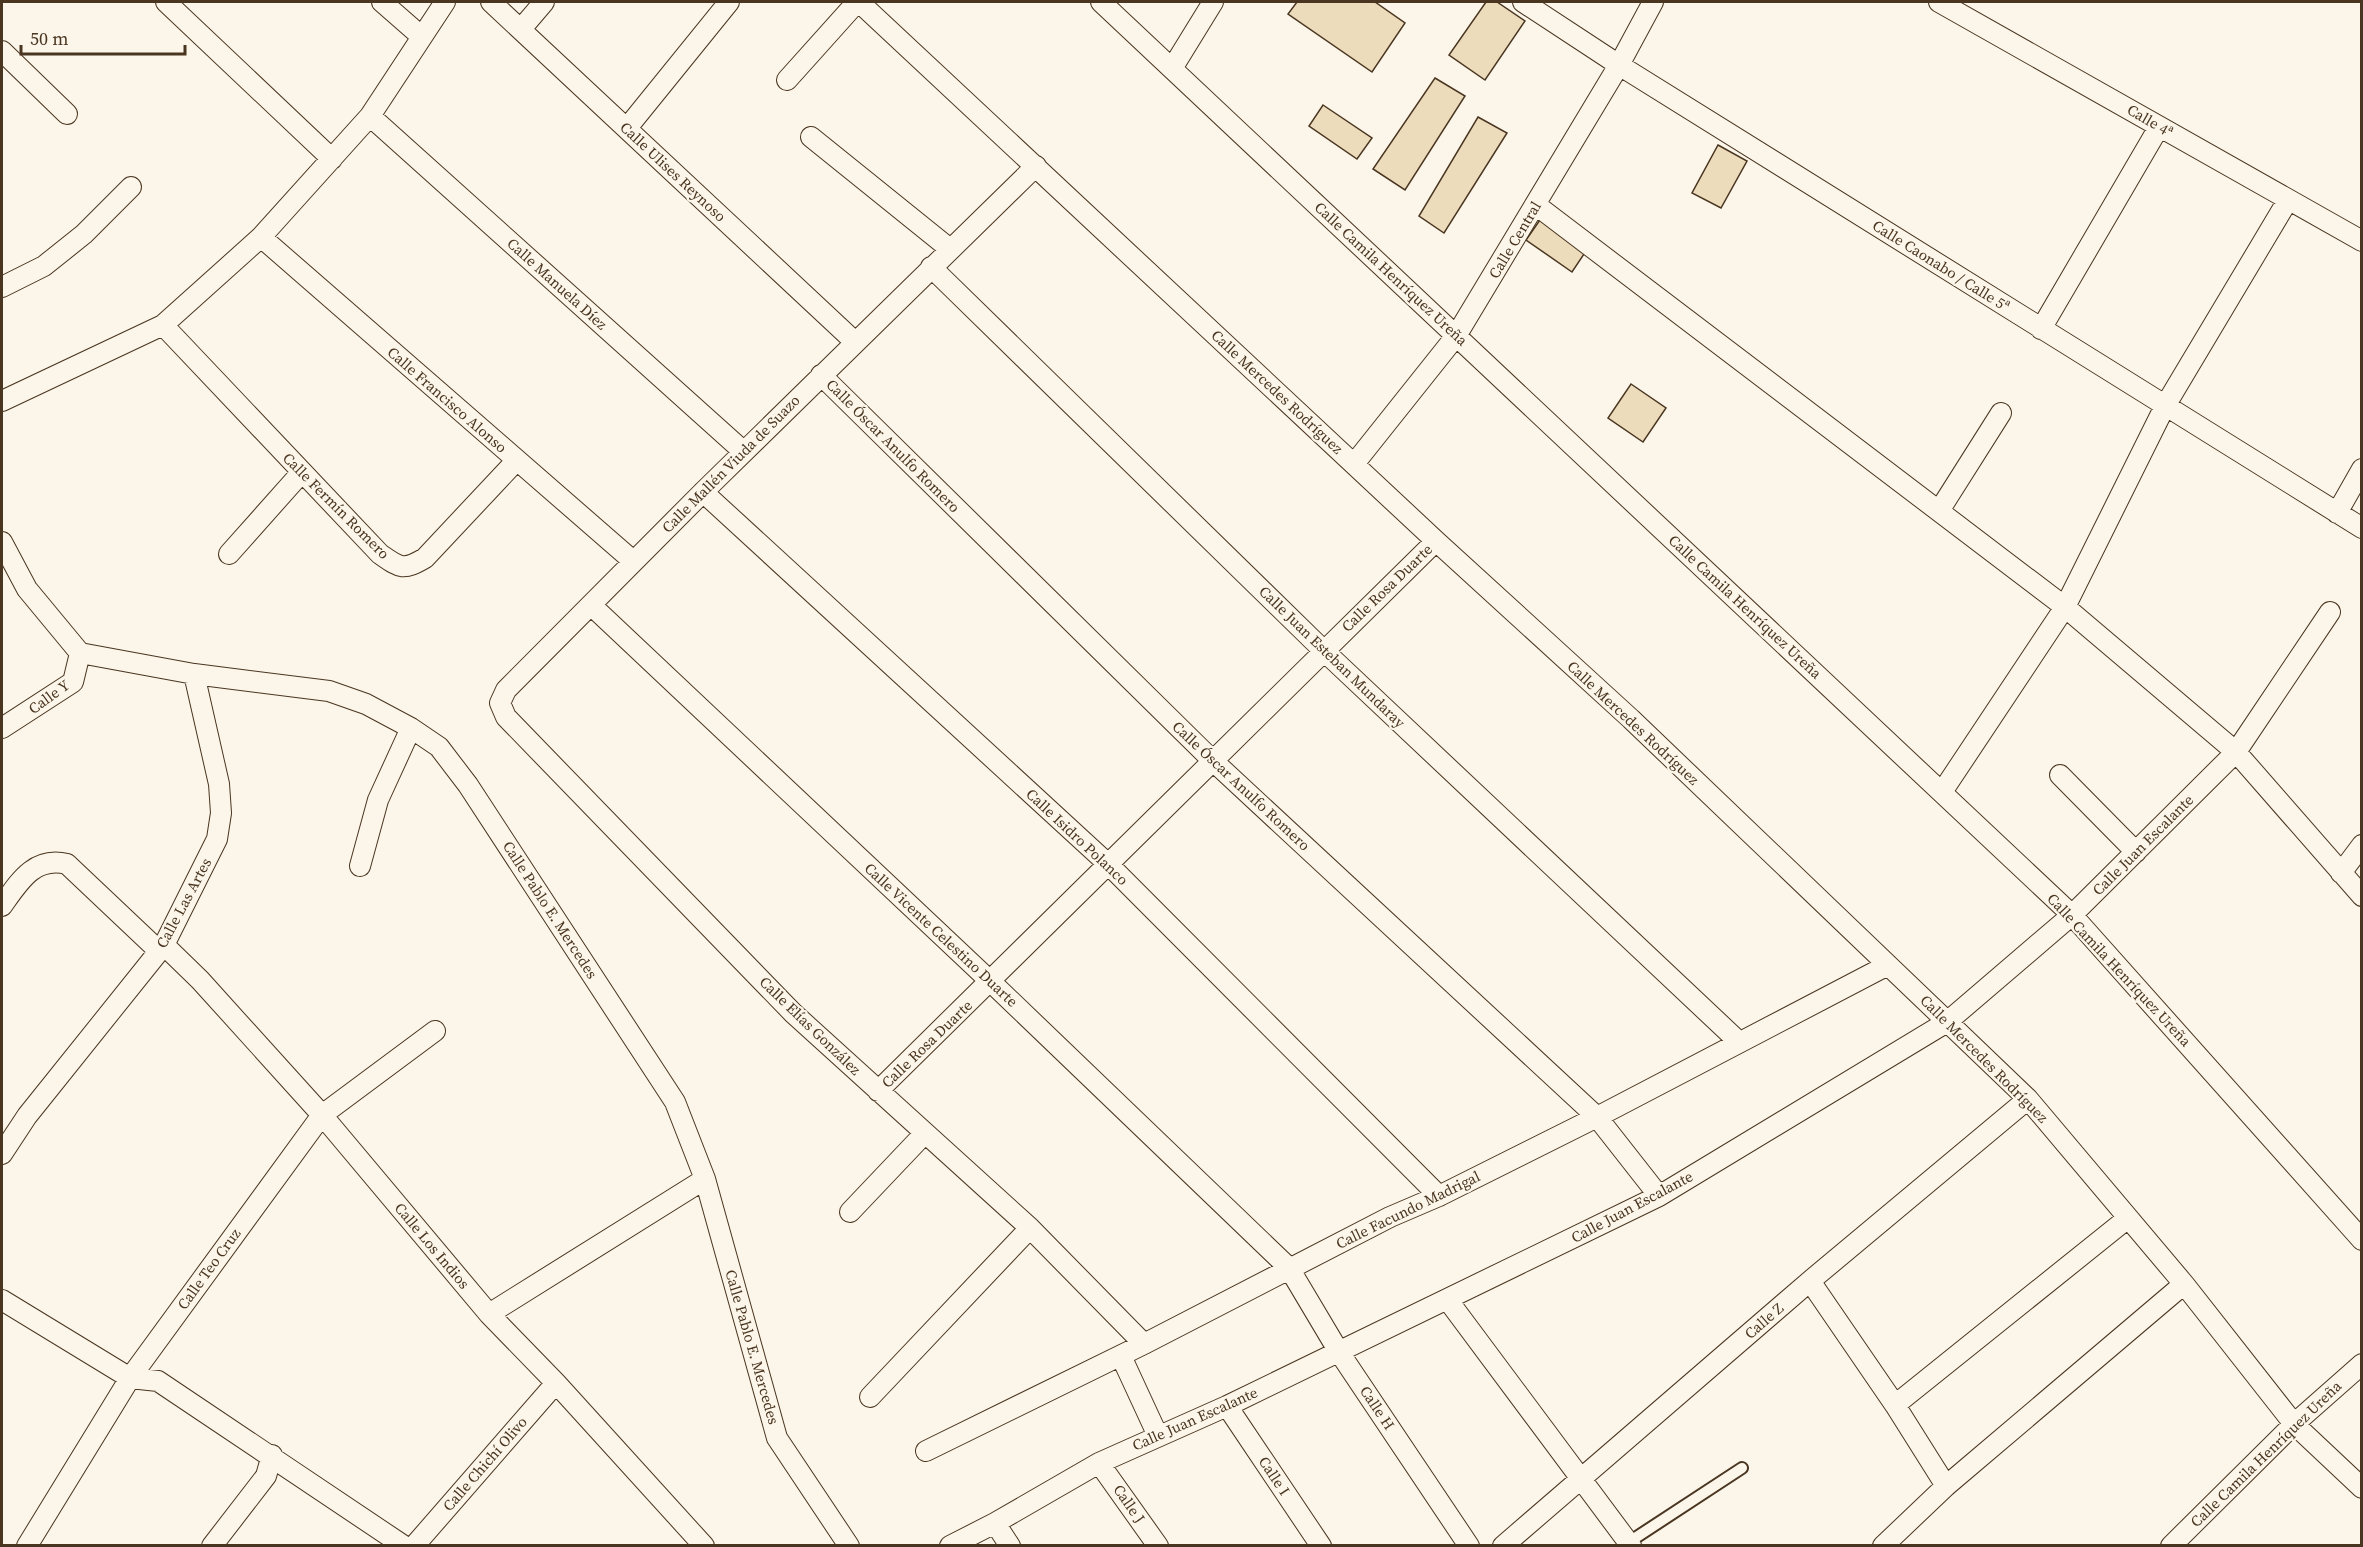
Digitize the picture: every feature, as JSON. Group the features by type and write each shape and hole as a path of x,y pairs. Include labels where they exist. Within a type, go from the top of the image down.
{"street":[{"path":"166,2 332,159"},
{"path":"382,2 423,37"},
{"path":"2,401 163,326 261,237 370,116 445,2"},
{"name":"Calle Ulises Reynoso","path":"491,2 855,342"},
{"path":"521,29 544,2"},
{"path":"627,128 729,2"},
{"path":"787,80 858,2"},
{"name":"Calle Mercedes Rodríguez","path":"858,2 1630,719 2028,1099 2184,1284 2294,1424 2361,1488"},
{"name":"Calle Camila Henríquez Ureña","path":"1101,2 1173,67 2073,915 2361,1240"},
{"path":"1173,67 1213,2"},
{"name":"Calle Caonabo / Calle 5ª","path":"1523,2 1619,65 2361,528"},
{"name":"Calle Central","path":"1354,464 1456,336 1619,65 1653,2"},
{"name":"Calle 4ª","path":"1939,2 2361,241"},
{"path":"2,51 67,114"},
{"name":"Calle Manuela Díez","path":"370,116 744,452"},
{"path":"2041,328 2159,127"},
{"path":"811,137 950,249"},
{"name":"Calle Mallén Viuda de Suazo","path":"506,690 821,375 1036,166"},
{"path":"2,287 44,266 84,234 131,187"},
{"path":"1942,792 2066,607 2165,406 2288,200"},
{"path":"1536,205 2066,607 2236,752 2361,896"},
{"name":"Calle Francisco Alonso","path":"261,237 633,561"},
{"name":"Calle Juan Esteban Mundaray","path":"931,267 1323,650 1739,1042"},
{"name":"Calle Fermín Romero","path":"163,326 380,554 398,567 409,567 425,558 516,461"},
{"name":"Calle Óscar Anulfo Romero","path":"821,375 1212,760 1597,1117 1659,1196"},
{"path":"1939,511 2001,413"},
{"path":"2337,513 2361,469"},
{"path":"229,554 302,472"},
{"name":"Calle Isidro Polanco","path":"703,492 1108,864 1439,1196"},
{"name":"Calle Rosa Duarte","path":"878,1091 1436,541"},
{"path":"2,542 27,588 80,653"},
{"name":"Calle Vicente Celestino Duarte","path":"591,605 990,981 1289,1268"},
{"name":"Calle Juan Escalante","path":"950,1545 995,1523 1099,1463 1227,1406 1659,1196 1947,1022 2073,915 2236,752 2331,612"},
{"name":"Calle Pablo E. Mercedes","path":"80,653 194,675 329,691 366,704 411,728 439,747 468,785 675,1102 705,1179 777,1438 849,1545"},
{"name":"Calle Y","path":"2,728 73,682 80,653"},
{"name":"Calle Las Artes","path":"2,1154 27,1116 161,948 207,863 217,839 221,813 219,784 194,675"},
{"name":"Calle Elías González","path":"506,690 500,703 506,717 793,1013 1030,1228 1144,1344"},
{"path":"360,866 378,800 411,728"},
{"path":"2060,775 2136,852"},
{"path":"2341,873 2361,845"},
{"name":"Calle Los Indios","path":"2,906 18,883 37,866 51,860 67,864 200,980 322,1115 489,1314 556,1383 704,1545"},
{"name":"Calle Facundo Madrigal","path":"926,1451 1121,1356 1390,1217 1439,1196 1597,1117 1888,965"},
{"name":"Calle Teo Cruz","path":"27,1545 130,1378 322,1115 435,1031"},
{"name":"Calle Z","path":"1503,1545 1810,1281 2028,1099"},
{"path":"850,1212 925,1133"},
{"path":"489,1314 705,1179"},
{"path":"1895,1405 2128,1218"},
{"path":"870,1397 1030,1228"},
{"name":"Calle H","path":"1289,1268 1339,1352 1469,1545"},
{"path":"1810,1281 1895,1405 1946,1486"},
{"path":"1883,1545 1946,1486 2184,1284"},
{"path":"1447,1299 1630,1544"},
{"path":"2,1300 130,1378 159,1381 404,1545"},
{"path":"1121,1356 1158,1436"},
{"name":"Calle Camila Henríquez Ureña","path":"2171,1545 2294,1424 2361,1364"},
{"name":"Calle Chichí Olivo","path":"414,1545 556,1383"},
{"name":"Calle I","path":"1227,1406 1321,1545"},
{"path":"212,1545 266,1476 272,1455"},
{"name":"Calle J","path":"1099,1463 1158,1545"},
{"path":"995,1523 1010,1545"}],"lane":[{"path":"1630,1544 1742,1468"}],"building":[{"path":"1297,2 1375,2 1405,23 1372,72 1288,14"},
{"path":"1486,2 1497,2 1525,21 1485,80 1449,55"},
{"path":"1435,78 1465,96 1405,190 1373,169"},
{"path":"1323,105 1372,138 1357,159 1309,126"},
{"path":"1478,117 1507,133 1444,233 1419,216"},
{"path":"1718,145 1747,161 1721,208 1692,193"},
{"path":"1542,217 1588,248 1572,272 1526,240"},
{"path":"1631,384 1666,408 1643,442 1608,418"}]}
